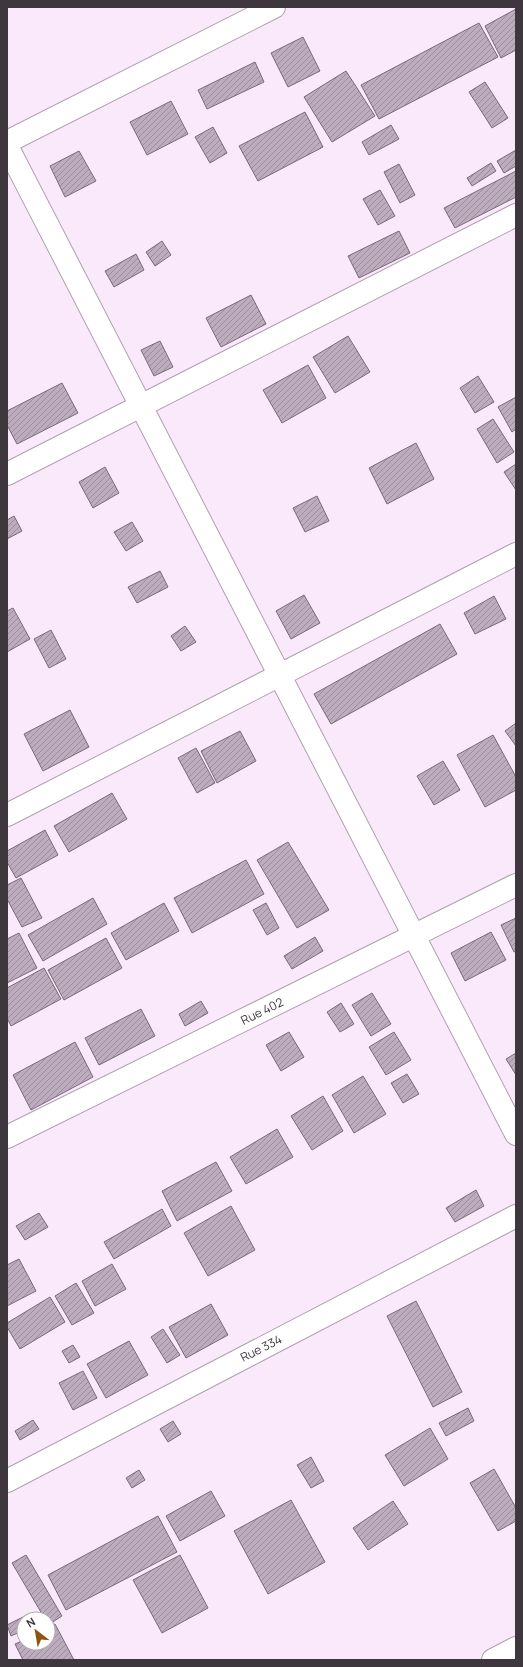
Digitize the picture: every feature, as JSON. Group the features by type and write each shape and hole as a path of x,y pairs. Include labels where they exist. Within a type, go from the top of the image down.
{"street":[{"path":"7,142 274,7"},
{"path":"7,146 516,1134"},
{"path":"7,474 516,215"},
{"path":"7,815 516,554"},
{"name":"Rue 402","path":"7,1137 516,885"},
{"name":"Rue 334","path":"7,1481 516,1216"},
{"path":"493,1660 516,1648"}],"building":[{"path":"516,9 516,50 501,58 485,26"},
{"path":"479,23 498,57 379,119 361,85"},
{"path":"303,37 320,71 288,87 271,53"},
{"path":"255,62 264,82 207,109 198,90"},
{"path":"346,71 375,116 332,142 304,97"},
{"path":"485,82 508,118 492,128 469,92"},
{"path":"171,101 188,134 147,155 130,122"},
{"path":"305,112 323,147 258,181 239,146"},
{"path":"391,125 399,139 369,155 362,142"},
{"path":"213,127 227,153 210,163 195,137"},
{"path":"516,150 516,166 504,173 497,161"},
{"path":"79,151 96,181 65,197 50,166"},
{"path":"491,163 496,171 472,186 467,178"},
{"path":"399,164 415,195 400,203 384,172"},
{"path":"516,171 516,197 455,228 444,208"},
{"path":"380,190 395,216 378,225 363,199"},
{"path":"399,231 410,253 359,278 348,256"},
{"path":"162,241 171,255 155,266 146,252"},
{"path":"136,254 144,270 114,287 105,271"},
{"path":"251,295 266,324 221,347 206,318"},
{"path":"348,336 370,372 335,393 313,357"},
{"path":"160,341 173,367 154,376 141,350"},
{"path":"308,365 326,398 282,423 263,390"},
{"path":"478,376 494,402 475,413 460,388"},
{"path":"62,383 78,413 17,444 7,425 7,411"},
{"path":"516,397 516,429 512,432 498,407"},
{"path":"493,419 514,452 497,463 477,429"},
{"path":"416,443 434,479 387,504 369,468"},
{"path":"516,464 516,490 504,472"},
{"path":"105,467 119,493 93,508 79,482"},
{"path":"317,496 329,521 305,532 293,508"},
{"path":"14,516 22,531 7,539 7,520"},
{"path":"132,522 143,541 126,551 114,532"},
{"path":"160,571 168,587 137,603 128,587"},
{"path":"304,595 320,623 291,639 276,611"},
{"path":"494,596 506,619 475,634 464,613"},
{"path":"13,608 30,639 7,652 7,611"},
{"path":"440,624 457,654 331,724 314,694"},
{"path":"185,626 196,642 181,651 171,636"},
{"path":"51,630 66,659 49,668 34,639"},
{"path":"70,710 89,747 43,771 24,734"},
{"path":"516,723 516,746 505,731"},
{"path":"240,731 256,761 217,783 201,751"},
{"path":"493,735 516,777 516,790 485,807 457,755"},
{"path":"196,748 215,783 197,793 178,758"},
{"path":"443,761 460,790 434,805 417,776"},
{"path":"112,793 127,819 69,852 54,826"},
{"path":"45,830 58,855 16,878 7,862 7,851"},
{"path":"288,842 329,910 297,928 257,860"},
{"path":"246,860 264,894 192,933 174,898"},
{"path":"21,878 42,918 22,927 7,899 7,885"},
{"path":"93,898 107,924 43,961 28,935"},
{"path":"164,903 179,931 126,960 111,933"},
{"path":"266,903 279,928 267,935 253,910"},
{"path":"516,918 516,951 514,952 501,925"},
{"path":"491,932 506,960 465,981 451,953"},
{"path":"19,933 37,968 7,983 7,939"},
{"path":"315,937 323,951 292,969 284,956"},
{"path":"106,938 122,968 64,1000 48,970"},
{"path":"44,968 61,999 11,1026 7,1018 7,988"},
{"path":"372,993 391,1024 371,1036 352,1005"},
{"path":"201,1001 208,1013 185,1026 179,1014"},
{"path":"341,1003 354,1024 340,1032 327,1012"},
{"path":"141,1009 155,1036 99,1065 85,1038"},
{"path":"289,1032 304,1057 281,1071 266,1045"},
{"path":"394,1032 411,1060 386,1075 369,1047"},
{"path":"75,1042 93,1077 31,1110 13,1075"},
{"path":"516,1053 516,1075 506,1059"},
{"path":"407,1074 419,1094 403,1103 391,1083"},
{"path":"363,1076 386,1114 354,1133 332,1095"},
{"path":"323,1096 343,1131 312,1150 291,1116"},
{"path":"277,1129 293,1157 246,1184 230,1157"},
{"path":"216,1162 232,1191 177,1221 162,1191"},
{"path":"476,1190 484,1206 455,1222 446,1208"},
{"path":"231,1206 255,1250 208,1276 184,1233"},
{"path":"162,1209 171,1226 114,1259 104,1242"},
{"path":"39,1213 48,1227 25,1240 16,1226"},
{"path":"19,1259 36,1291 7,1306 7,1265"},
{"path":"112,1264 126,1289 95,1306 82,1281"},
{"path":"76,1283 94,1313 72,1325 55,1296"},
{"path":"50,1297 65,1322 20,1349 7,1327 7,1323"},
{"path":"416,1301 462,1392 433,1407 387,1316"},
{"path":"211,1304 228,1335 186,1358 169,1327"},
{"path":"163,1329 180,1355 167,1363 151,1337"},
{"path":"129,1341 148,1375 106,1398 87,1364"},
{"path":"73,1345 80,1357 69,1363 62,1351"},
{"path":"83,1371 97,1398 73,1410 59,1383"},
{"path":"468,1408 474,1421 446,1436 439,1423"},
{"path":"33,1420 39,1429 20,1440 15,1431"},
{"path":"173,1421 181,1434 168,1442 160,1429"},
{"path":"430,1428 448,1459 404,1486 385,1455"},
{"path":"311,1457 324,1481 311,1488 297,1465"},
{"path":"494,1469 516,1508 516,1521 498,1531 470,1483"},
{"path":"139,1470 145,1480 132,1488 126,1478"},
{"path":"211,1491 225,1516 180,1541 166,1516"},
{"path":"291,1500 325,1562 268,1594 234,1531"},
{"path":"393,1501 408,1524 368,1550 353,1528"},
{"path":"158,1516 177,1552 66,1610 48,1575"},
{"path":"26,1555 62,1616 56,1620 56,1611 40,1611 12,1563"},
{"path":"180,1555 208,1608 162,1633 133,1580"},
{"path":"16,1620 16,1634 11,1636 7,1625"},
{"path":"56,1626 74,1660 23,1660 18,1651 56,1651"}]}
